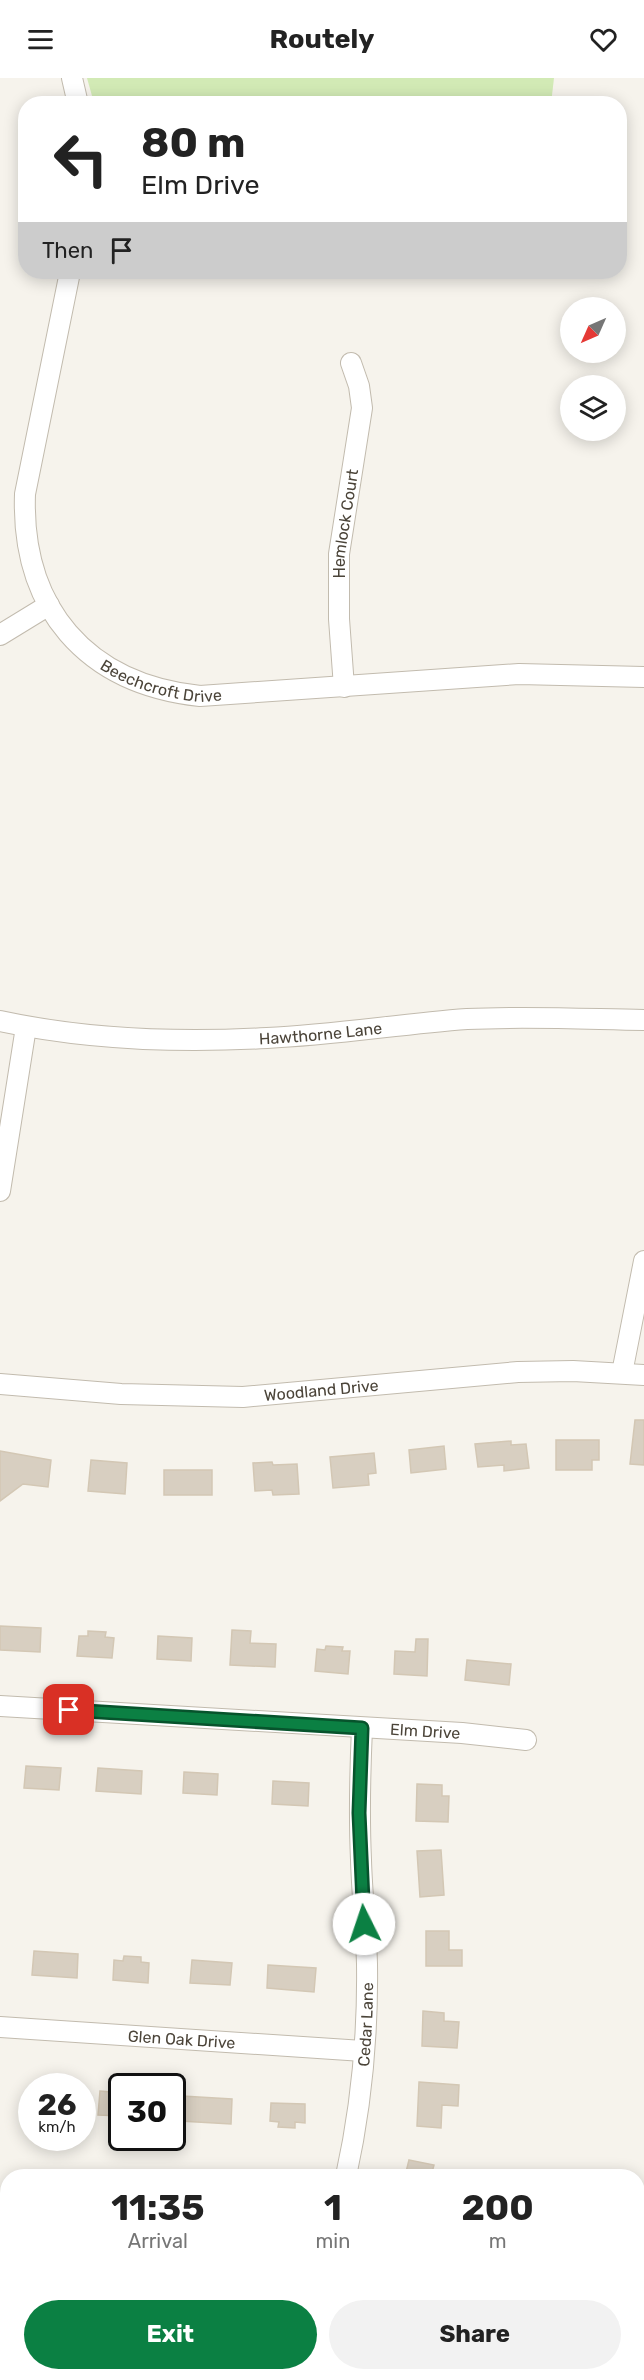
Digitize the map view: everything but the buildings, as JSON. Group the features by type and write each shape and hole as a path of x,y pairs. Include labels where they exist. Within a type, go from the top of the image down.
{"street":[{"path":"72,78 76,96"},
{"name":"Beechcroft Drive","path":"69,279 25,494 27,545 33,570 49,605 71,636 102,663 127,678 150,687 200,696 519,674 644,677"},
{"name":"Hemlock Court","path":"344,687 339,619 339,554 362,408 359,386 351,363"},
{"path":"0,635 49,605"},
{"name":"Hawthorne Lane","path":"0,1021 93,1037 209,1041 269,1038 506,1017 644,1020"},
{"path":"0,1191 27,1027"},
{"path":"622,1372 644,1261"},
{"name":"Woodland Drive","path":"0,1384 121,1394 243,1396 518,1372 622,1372 644,1375"},
{"name":"Elm Drive","path":"0,1706 462,1733 526,1740"},
{"name":"Cedar Lane","path":"347,2169 355,2133 363,2051 367,1965 359,1813 362,1728"},
{"name":"Glen Oak Drive","path":"0,2027 363,2051"}],"green space":[{"path":"87,78 554,78 552,96 92,96"}],"route":[{"path":"69,1710 362,1728 359,1813 364,1924"}]}
